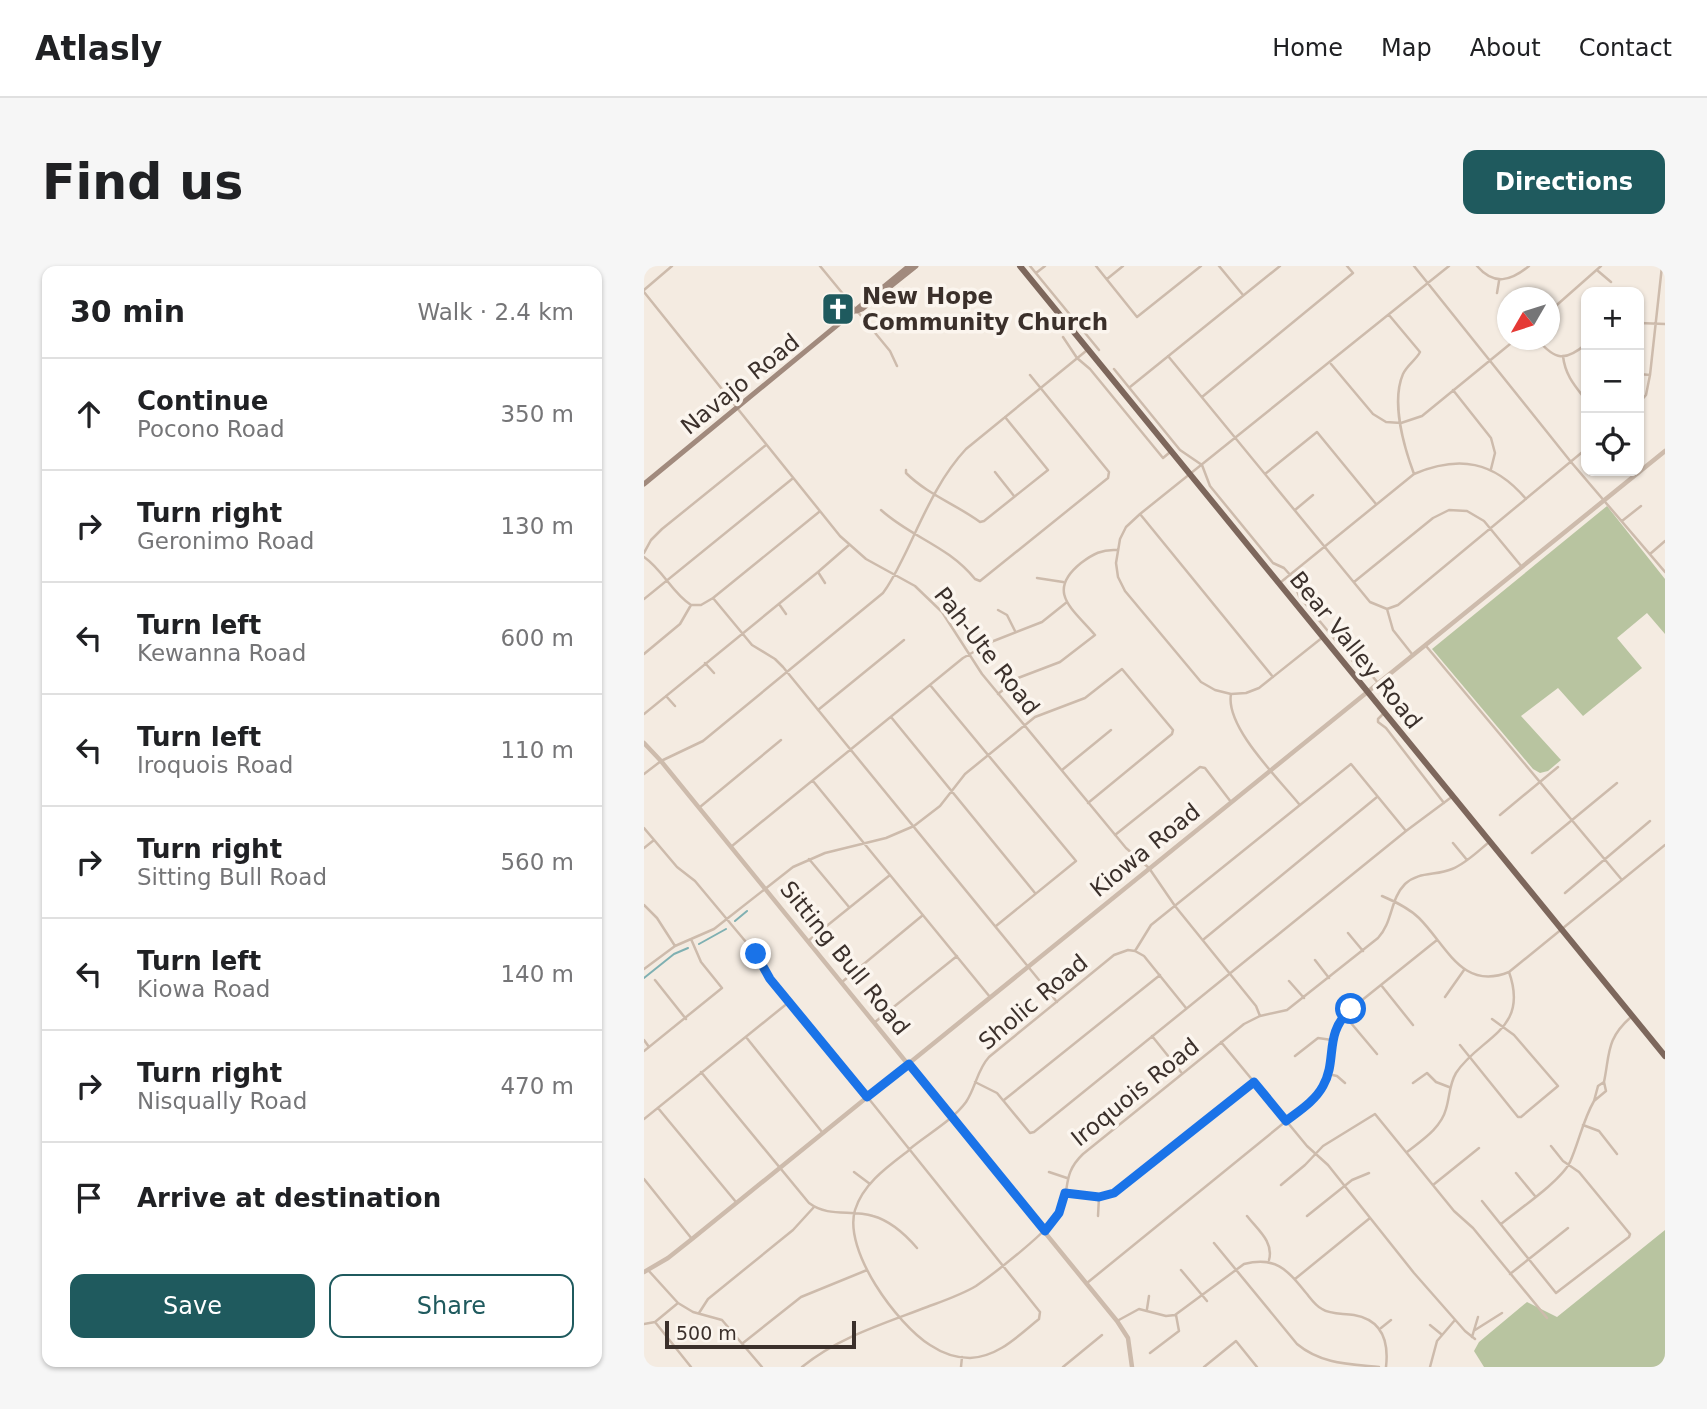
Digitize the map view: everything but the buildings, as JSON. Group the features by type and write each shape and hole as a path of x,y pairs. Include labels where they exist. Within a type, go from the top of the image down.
{"main road":[{"name":"Navajo Road","path":"644,484 909,266"},
{"name":"Navajo Road","path":"857,311 916,266"},
{"name":"Bear Valley Road","path":"1020,266 1665,1056"}],"street":[{"path":"644,291 673,266"},
{"path":"820,266 890,351 897,366"},
{"path":"1030,266 1099,350"},
{"path":"1036,273 1045,266"},
{"path":"1096,266 1137,317 1200,266"},
{"path":"1107,279 1123,266"},
{"path":"1219,266 1243,295"},
{"path":"1130,388 1280,266"},
{"path":"1202,397 1353,274 1347,266"},
{"path":"1414,266 1571,462 1665,572"},
{"path":"1323,637 1259,688 1231,694 1215,690 1201,682 1125,591 1117,570 1117,550 1126,527 1140,514 1449,266"},
{"path":"1477,266 1490,278 1499,281 1519,274 1529,266"},
{"path":"1560,302 1601,266"},
{"path":"1644,397 1650,375 1663,276 1661,266"},
{"path":"1598,271 1611,282"},
{"path":"1498,287 1499,281"},
{"name":"Pah-Ute Road","path":"644,291 819,512 849,545 873,563 915,586 934,604 998,694 1126,848 1149,868 1175,906 1256,1006 1260,1016"},
{"path":"1390,315 1420,352 1408,366 1399,391 1404,446 1414,474"},
{"path":"1644,323 1665,324"},
{"path":"1063,337 1077,358 1090,369 1163,458 1171,451"},
{"path":"644,774 661,761 703,741 883,593 895,575 945,473 960,455 1088,349"},
{"path":"1547,350 1563,356 1575,354 1581,349"},
{"path":"1331,363 1373,414 1386,422 1401,423 1422,416 1503,350"},
{"path":"1168,356 1370,602 1387,609 1398,605 1581,453"},
{"path":"1563,356 1564,367 1581,393"},
{"path":"1114,369 1180,450 1202,465 1210,486 1273,563 1290,574 1299,596 1360,670 1379,684"},
{"path":"1644,374 1650,375"},
{"path":"881,510 915,534 948,552 978,582 1108,478 1109,472 1030,375"},
{"path":"1453,390 1491,438 1496,453 1491,469"},
{"path":"906,470 912,479 984,522 1048,470 1005,417"},
{"path":"1265,474 1317,432 1376,504"},
{"path":"766,445 662,529 651,540 644,555 682,600 691,605 701,605 819,512"},
{"name":"Kiowa Road","path":"645,1270 668,1258 692,1239 1665,451"},
{"path":"1279,583 1414,474 1434,466 1465,463 1491,469 1513,483 1525,499"},
{"path":"995,472 1014,496"},
{"path":"644,599 793,479"},
{"path":"1295,510 1313,495"},
{"path":"1622,521 1641,506"},
{"path":"1354,582 1441,513 1456,510 1475,514 1522,567"},
{"path":"1140,514 1273,678"},
{"path":"1650,554 1665,541"},
{"path":"644,714 849,545"},
{"path":"998,694 1018,678 1060,662 1095,635 1067,602 1063,582 1068,573 1088,557 1104,549 1117,550"},
{"path":"818,572 825,583"},
{"path":"1037,578 1063,582"},
{"path":"713,598 752,645 775,659 787,673 1057,1002"},
{"path":"731,847 969,655 1015,631 1042,622 1067,602"},
{"path":"779,604 786,614"},
{"path":"644,654 680,625 691,605"},
{"path":"1387,609 1393,630 1414,656"},
{"path":"998,610 1007,615 1015,631"},
{"path":"818,710 904,640"},
{"path":"1426,646 1622,881"},
{"path":"705,663 714,673"},
{"path":"644,969 675,946 713,929 793,867 809,859 896,835 914,826 934,812 965,774 1035,716 1085,698 1122,668 1173,730 1165,741 1088,803"},
{"path":"930,684 1076,861 996,926"},
{"path":"1231,694 1231,712 1235,723 1300,805"},
{"path":"666,696 674,706"},
{"path":"1385,713 1378,722 1386,728 1444,803"},
{"path":"891,717 1036,894"},
{"path":"1062,770 1111,730"},
{"path":"699,807 781,740"},
{"name":"Sitting Bull Road","path":"644,743 1117,1321 1128,1338 1132,1367"},
{"path":"1187,1009 1144,956 1135,950 1151,925 1351,764 1406,831"},
{"path":"1115,835 1200,767 1205,768 1231,802"},
{"path":"1500,815 1558,767"},
{"path":"813,781 990,997"},
{"path":"1532,853 1617,783"},
{"path":"975,1082 988,1087 1004,1101 1030,1133 1034,1132 1453,796"},
{"path":"1202,939 1377,797"},
{"path":"1565,892 1650,821"},
{"path":"644,828 677,867 695,881 756,954 770,979 1040,1312 1039,1319 999,1350 979,1357 945,1354 914,1334 867,1270 854,1237 854,1214"},
{"path":"644,848 654,840"},
{"name":"Iroquois Road","path":"802,1367 837,1342 964,1292 1002,1265 1045,1231 1059,1213 1067,1178 1083,1154 1244,1024 1260,1016 1287,1010 1363,951 1389,924 1400,891 1412,880 1427,873 1452,869 1490,841"},
{"path":"1453,843 1467,860"},
{"path":"1382,896 1416,915 1464,970 1486,977 1500,976 1509,972 1665,845"},
{"path":"809,859 849,908"},
{"path":"808,941 890,875"},
{"path":"644,905 657,918 675,946"},
{"path":"842,982 923,915"},
{"path":"1349,933 1363,951"},
{"path":"644,1051 722,988 701,962 691,939"},
{"path":"1087,1283 1317,1096 1328,1074 1332,1040 1344,1015 1437,940"},
{"name":"Sholic Road","path":"854,1214 870,1184 965,1103 989,1057 1114,956 1135,950"},
{"path":"875,1022 957,956"},
{"path":"1314,960 1329,978"},
{"path":"1445,997 1464,970"},
{"path":"1406,1153 1441,1122 1450,1087 1469,1057 1494,1039 1504,1027 1512,1007 1513,991 1509,972"},
{"path":"1004,1101 1160,975"},
{"path":"656,981 686,1019"},
{"path":"1289,981 1304,998"},
{"path":"1381,985 1413,1025"},
{"path":"644,1119 789,1002"},
{"path":"1344,1015 1377,1054"},
{"path":"1599,1093 1606,1091 1604,1082 1609,1045 1614,1035 1632,1016"},
{"path":"1460,1045 1518,1118 1558,1086 1514,1035 1492,1020"},
{"path":"746,1037 822,1132"},
{"path":"1152,1037 1182,1073"},
{"path":"1295,1056 1318,1038 1332,1040"},
{"path":"644,1040 649,1047"},
{"path":"1221,1042 1473,1338 1478,1317"},
{"path":"702,1072 814,1207 827,1212 872,1215 891,1223 917,1248"},
{"path":"1413,1083 1427,1073 1436,1082 1450,1087"},
{"path":"1328,1074 1337,1076 1345,1083"},
{"path":"1065,1193 1099,1197 1114,1193 1254,1082"},
{"path":"1501,1224 1555,1180 1569,1164 1583,1125 1599,1093 1598,1086 1604,1082"},
{"path":"658,1108 736,1202"},
{"path":"1281,1185 1305,1166 1316,1153 1375,1114 1547,1318"},
{"path":"1583,1125 1599,1131 1618,1154"},
{"path":"1482,1201 1558,1293 1630,1234 1579,1172 1563,1161 1551,1146"},
{"path":"1433,1185 1479,1148"},
{"path":"854,1171 870,1184"},
{"path":"1049,1172 1067,1178"},
{"path":"1307,1216 1357,1176 1369,1173"},
{"path":"1516,1173 1535,1196"},
{"path":"644,1179 692,1239"},
{"path":"1098,1216 1099,1197"},
{"path":"699,1313 708,1299 802,1222 814,1207"},
{"path":"1247,1216 1270,1244 1269,1261"},
{"path":"1295,1279 1370,1218"},
{"path":"1510,1274 1567,1228"},
{"path":"1214,1243 1297,1344 1309,1354 1328,1362 1379,1367"},
{"path":"1117,1321 1130,1312 1147,1309 1175,1315 1236,1269 1251,1262 1269,1261 1281,1266 1322,1310 1368,1319 1381,1328 1386,1339 1386,1367"},
{"path":"645,1270 678,1303 722,1321 762,1367"},
{"path":"743,1343 801,1297 867,1270"},
{"path":"1181,1270 1207,1301"},
{"path":"1147,1309 1149,1296"},
{"path":"644,1324 655,1322 678,1303"},
{"path":"1475,1330 1502,1312"},
{"path":"1150,1353 1179,1331 1175,1315"},
{"path":"1381,1328 1391,1320"},
{"path":"1430,1367 1434,1348 1455,1320"},
{"path":"655,1322 691,1367"},
{"path":"1430,1325 1442,1334"},
{"path":"1063,1367 1102,1335"},
{"path":"1204,1367 1236,1341 1257,1367"},
{"path":"961,1367 962,1357"}],"green space":[{"path":"1607,506 1665,579 1665,634 1647,613 1617,638 1642,668 1583,716 1558,688 1521,716 1561,760 1548,771 1540,773 1533,769 1432,649"},
{"path":"1665,1230 1665,1367 1484,1367 1474,1351 1479,1342 1527,1302 1557,1317"}],"waterway":[{"path":"735,921 747,911"},
{"path":"699,944 726,929"},
{"path":"644,978 674,954 688,948"}],"place":[{"name":"New Hope Community Church","path":"838,309"}],"route":[{"path":"756,954 770,979 867,1097 909,1064 1045,1231 1059,1213 1065,1193 1099,1197 1114,1193 1254,1082 1286,1121 1317,1096 1323,1086 1328,1074 1333,1036 1338,1023 1351,1009"}]}
